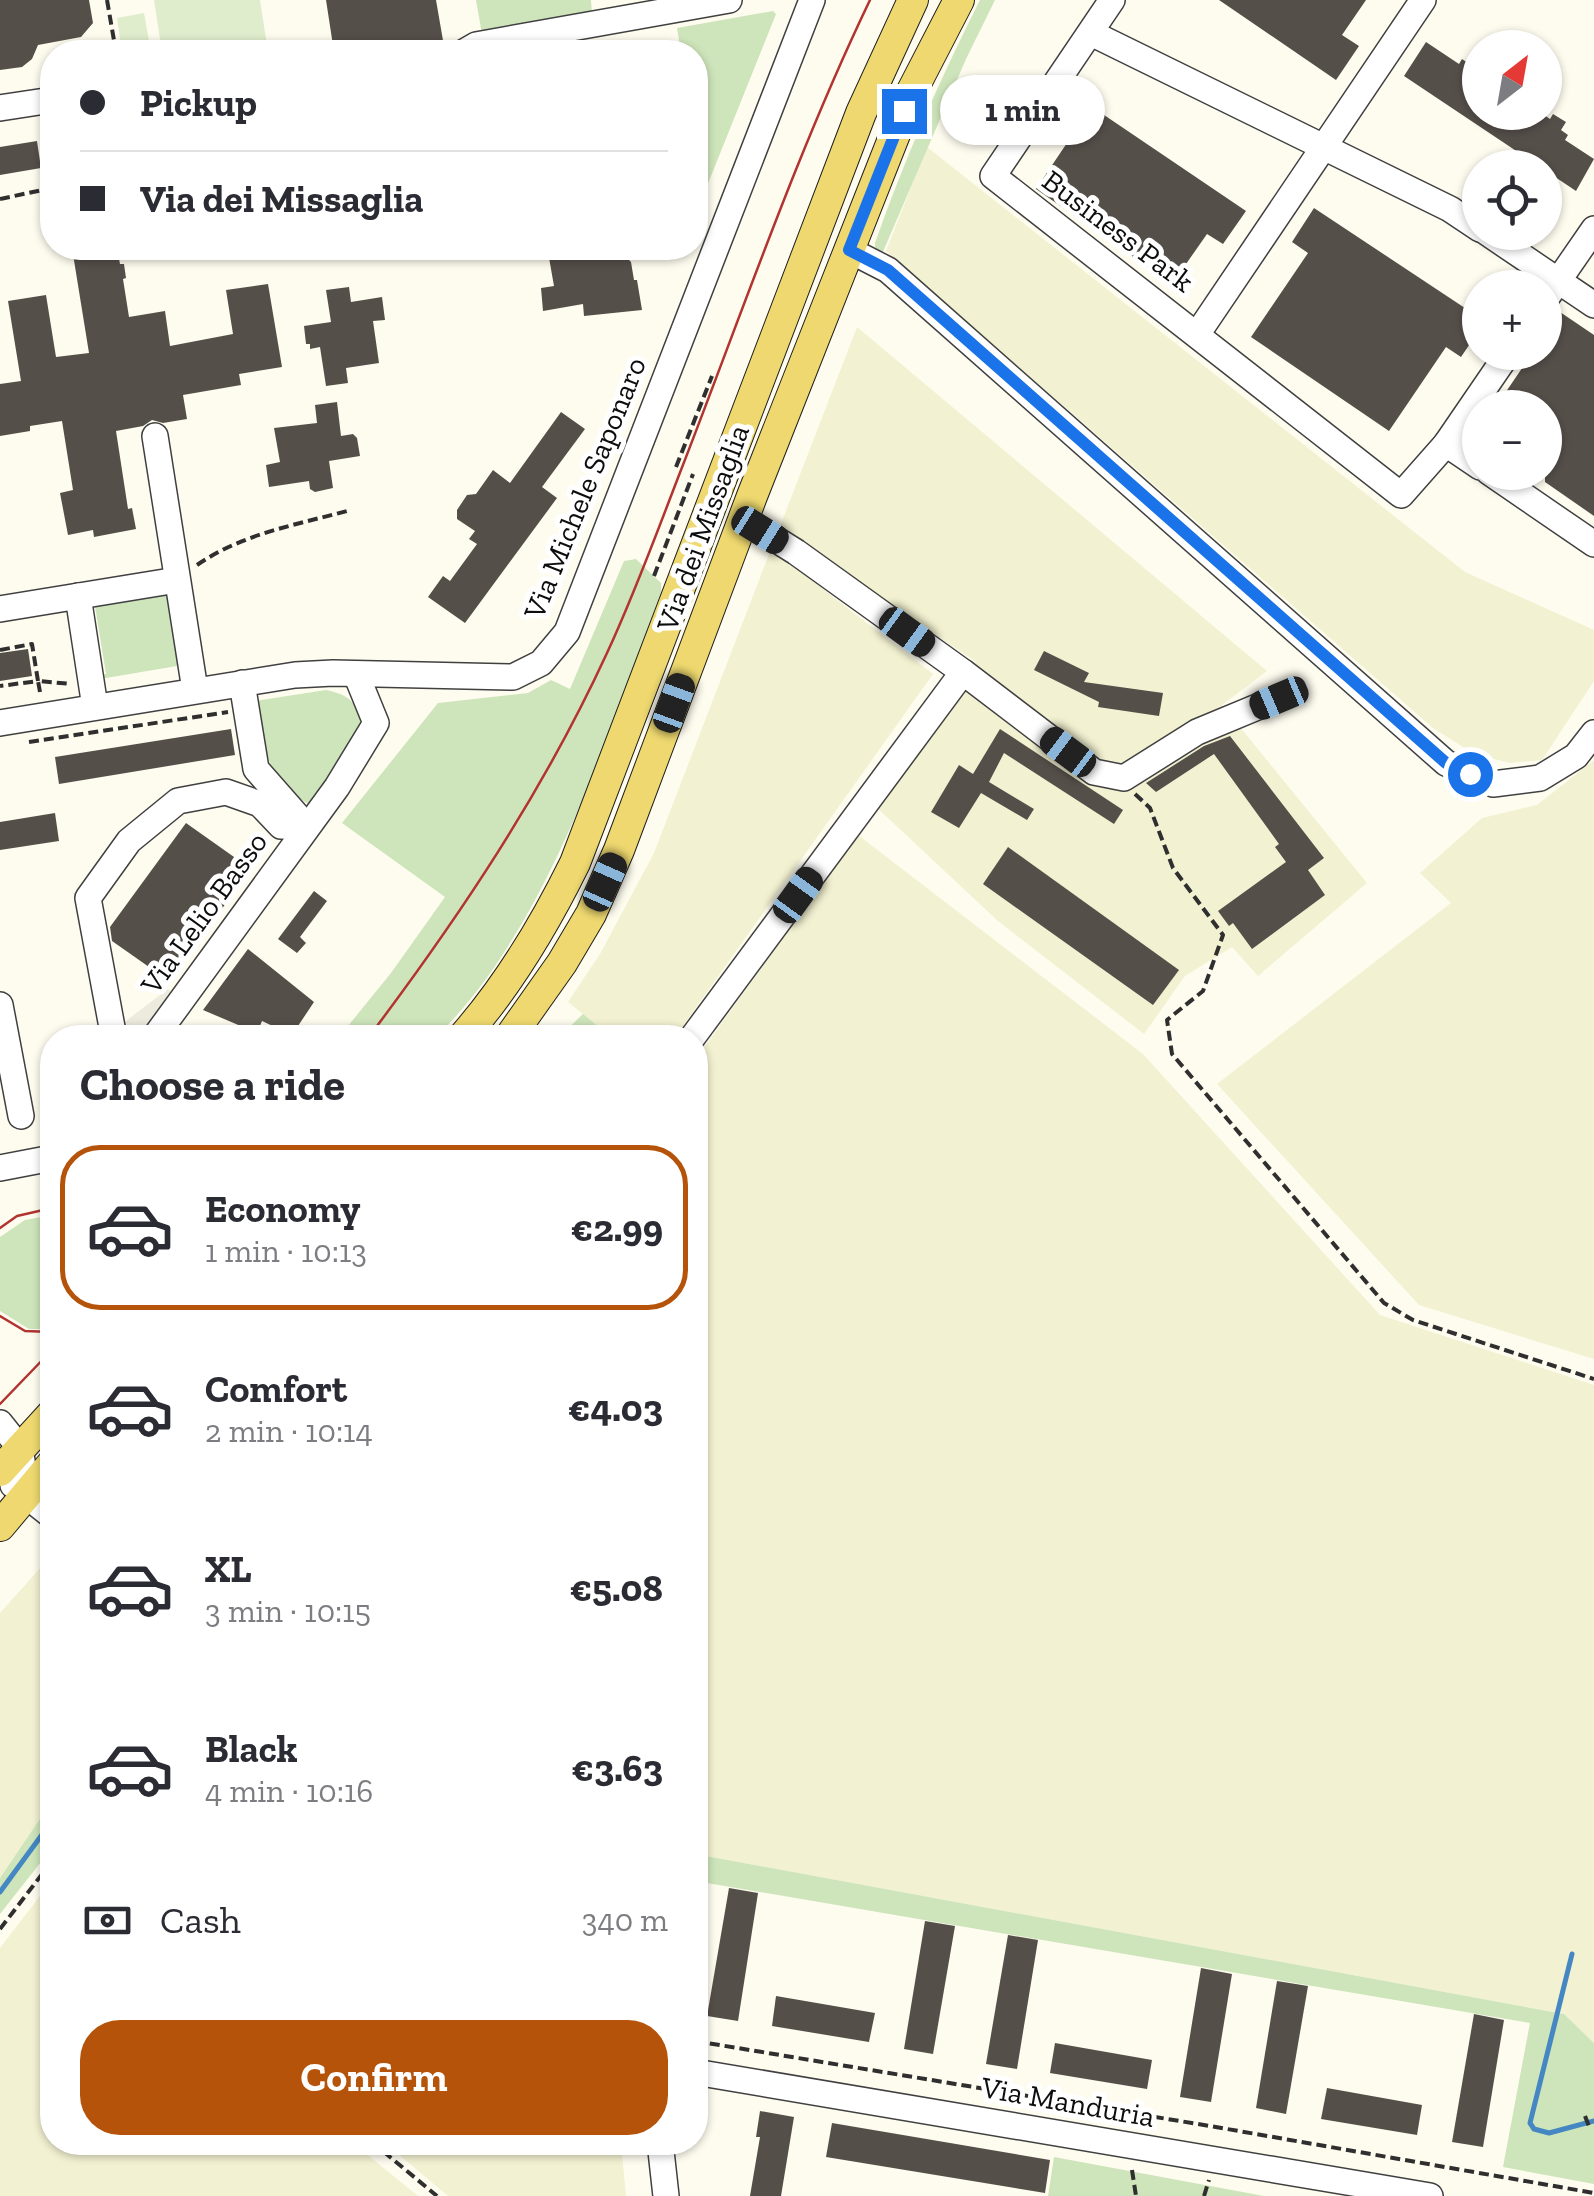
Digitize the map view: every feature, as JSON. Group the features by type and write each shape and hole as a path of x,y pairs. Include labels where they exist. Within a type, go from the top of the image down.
{"main road":[{"name":"Via dei Missaglia","path":"472,1025 517,968 575,863 854,131 913,0"},
{"name":"Via dei Missaglia","path":"519,1025 591,914 619,850 912,91 959,0"},
{"path":"0,1474 40,1427"},
{"path":"0,1526 40,1478"}],"street":[{"path":"496,40 617,9 729,0"},
{"name":"Business Park","path":"1112,0 993,176 1401,495 1446,444 1497,370"},
{"name":"Business Park","path":"1198,334 1423,0"},
{"name":"Via Michele Saponaro","path":"0,723 312,673 513,678 541,663 567,632 806,2"},
{"path":"1091,32 1462,217"},
{"path":"0,108 40,102"},
{"path":"1562,276 1594,229"},
{"path":"849,250 888,270 1446,763 1494,784 1540,778 1576,756 1594,733"},
{"path":"1505,250 1528,270"},
{"path":"1562,294 1594,305"},
{"path":"155,436 181,577 195,690"},
{"path":"1446,444 1462,455"},
{"path":"1514,490 1594,544"},
{"path":"744,519 963,672 1094,772 1124,778 1197,732 1279,698"},
{"path":"0,609 181,577"},
{"path":"78,596 94,707"},
{"path":"702,1025 963,672"},
{"name":"Via Lelio Basso","path":"163,1025 337,786 376,724 356,674"},
{"path":"242,683 256,769 307,826"},
{"name":"Via Lelio Basso","path":"112,1025 88,898 129,840 178,801 226,792 260,804 281,826 307,826"},
{"path":"0,1004 22,1116"},
{"path":"0,1168 40,1168"},
{"path":"0,1182 40,1170"},
{"path":"0,1423 20,1448 27,1493"},
{"path":"0,1474 40,1505"},
{"name":"Via Manduria","path":"708,2074 1430,2196"},
{"path":"661,2155 666,2196"}],"path":[{"path":"107,0 114,40"},
{"path":"0,199 40,191"},
{"path":"676,468 712,376"},
{"path":"654,576 693,474"},
{"path":"181,577 232,543 348,511"},
{"path":"0,650 32,644 40,692"},
{"path":"0,686 38,680 76,687"},
{"path":"8,685 10,698"},
{"path":"1124,778 1150,808 1173,868 1223,934 1203,991 1166,1020 1172,1054 1384,1303 1413,1320 1594,1379"},
{"path":"0,1929 40,1877"},
{"path":"708,2043 1594,2193"},
{"path":"1585,2116 1590,2129"},
{"path":"388,2155 437,2196"},
{"path":"1132,2170 1136,2196"},
{"path":"1204,2196 1209,2180"}],"green space":[{"path":"154,0 260,0 266,40 160,40"},
{"path":"476,0 591,0 592,12 482,34"},
{"path":"980,0 995,0 882,254 875,249 875,243 898,181"},
{"path":"773,11 776,14 708,184 708,40 679,40 677,28"},
{"path":"144,13 149,40 120,40 117,18"},
{"path":"927,147 1465,572 1594,630 1594,681 1542,760 1510,763 1474,754 1433,728 886,251"},
{"path":"857,327 1267,671 1222,705 1367,883 1258,976 1232,947 1185,976 1144,1034 998,921 874,805 976,662 779,529"},
{"path":"771,549 933,674 684,1025 596,1025 568,1002 600,954 654,853"},
{"path":"636,559 661,583 661,592 596,768 542,887 511,942 476,993 447,1025 349,1025 445,897 342,823 438,703 528,693 551,680 570,689 624,561"},
{"path":"171,587 183,665 94,680 94,676 106,674 94,600"},
{"path":"326,690 352,702 364,729 313,807 276,774 265,750 255,701"},
{"path":"1594,760 1594,1359 1419,1305 1217,1084 1451,903 1420,873 1482,818 1537,805"},
{"path":"858,835 1143,1054 1380,1315 1594,1385 1594,2043 1564,2014 708,1856 708,1042"},
{"path":"583,1014 596,1025 572,1025"},
{"path":"40,1217 40,1329 29,1329 0,1311 0,1237 25,1220"},
{"path":"40,1568 40,1819 0,1878 0,1613"},
{"path":"40,1819 40,1863 0,1914 0,1878"},
{"path":"708,1856 1564,2014 1594,2043 1594,2184 1503,2167 1530,2023 708,1883"},
{"path":"40,1896 40,2155 368,2155 418,2196 0,2196 0,1948"},
{"path":"399,2155 622,2155 626,2196 448,2196"},
{"path":"1054,2157 1264,2196 1048,2196"}],"shaded area":[{"path":"168,989 189,1009 176,1025 121,1025"}],"building":[{"path":"0,0 89,0 93,23 81,37 40,40 32,59 22,67 0,70"},
{"path":"326,0 436,0 443,40 332,40"},
{"path":"1219,0 1366,0 1342,35 1359,46 1336,80"},
{"path":"1426,42 1459,64 1462,59 1462,115 1404,76"},
{"path":"1076,96 1246,211 1223,244 1207,234 1172,284 1036,189 1069,140 1053,129"},
{"path":"1485,130 1561,130 1568,135 1565,140 1594,159 1576,191 1562,182 1562,150 1515,150"},
{"path":"37,141 40,168 0,175 0,147"},
{"path":"1314,208 1462,306 1462,356 1446,347 1389,431 1251,337 1308,253 1292,242"},
{"path":"74,260 119,260 124,264 129,317 165,311 170,346 233,334 226,290 268,284 282,367 239,374 241,385 183,395 187,419 163,423 152,420 143,426 116,431 128,509 132,508 136,529 94,537 93,530 68,535 60,493 73,490 62,421 0,436 0,384 21,381 8,301 46,295 56,357 89,353"},
{"path":"549,260 629,260 642,310 584,316 583,304 543,311 541,288 554,286"},
{"path":"349,287 351,302 382,297 385,320 373,321 379,363 346,368 348,383 326,386 320,347 310,349 310,344 306,344 304,326 331,322 326,290"},
{"path":"1562,313 1594,335 1594,516 1557,490 1562,490 1562,390 1507,390 1521,370 1562,370"},
{"path":"337,402 341,436 353,434 357,438 360,456 329,461 333,488 315,492 309,481 269,487 266,465 280,462 274,428 317,423 315,405"},
{"path":"561,412 585,429 542,487 557,498 465,623 428,597 443,576 450,581 477,544 469,539 475,531 457,519 457,510 467,495 476,494 493,470 510,483"},
{"path":"28,649 32,676 0,681 0,653"},
{"path":"1044,651 1089,673 1084,682 1163,693 1159,716 1098,707 1099,702 1034,670"},
{"path":"231,729 235,755 59,784 55,757"},
{"path":"1000,729 1123,810 1114,824 1004,753 989,782 1034,809 1027,820 981,793 959,828 931,812 959,765 973,774"},
{"path":"1230,736 1324,858 1308,870 1325,895 1252,949 1233,923 1229,926 1218,911 1286,862 1275,847 1279,844 1214,754 1156,792 1146,783 1204,746"},
{"path":"55,813 59,841 0,850 0,822"},
{"path":"186,823 251,869 169,981 112,941 110,927"},
{"path":"1008,847 1179,970 1153,1005 983,884"},
{"path":"314,891 327,901 300,937 306,943 297,953 278,939"},
{"path":"248,949 314,1002 299,1025 271,1025 262,1021 260,1025 238,1025 203,1010"},
{"path":"729,1888 758,1893 738,2021 708,2016"},
{"path":"925,1921 955,1926 933,2054 904,2049"},
{"path":"1008,1935 1038,1940 1017,2069 986,2064"},
{"path":"1201,1968 1232,1974 1211,2102 1180,2097"},
{"path":"1277,1981 1308,1986 1286,2114 1256,2108"},
{"path":"776,1996 875,2013 869,2042 772,2026"},
{"path":"1474,2014 1504,2020 1483,2147 1452,2142"},
{"path":"1055,2043 1152,2060 1147,2089 1050,2073"},
{"path":"1327,2088 1422,2105 1417,2135 1321,2119"},
{"path":"760,2111 794,2117 781,2196 750,2196 760,2137 756,2137"},
{"path":"832,2123 1050,2160 1045,2193 826,2157"}],"waterway":[{"path":"0,1892 40,1837"},
{"path":"1572,1954 1530,2123 1534,2129 1549,2133 1594,2121"}],"tram line":[{"path":"377,1025 435,946 528,804 607,653 794,174 870,0"},
{"path":"0,1228 17,1216 40,1211"},
{"path":"0,1316 25,1331 40,1332"},
{"path":"0,1404 40,1362"}],"route":[{"path":"904,111 849,250 888,270 1446,763 1470,774"}]}
